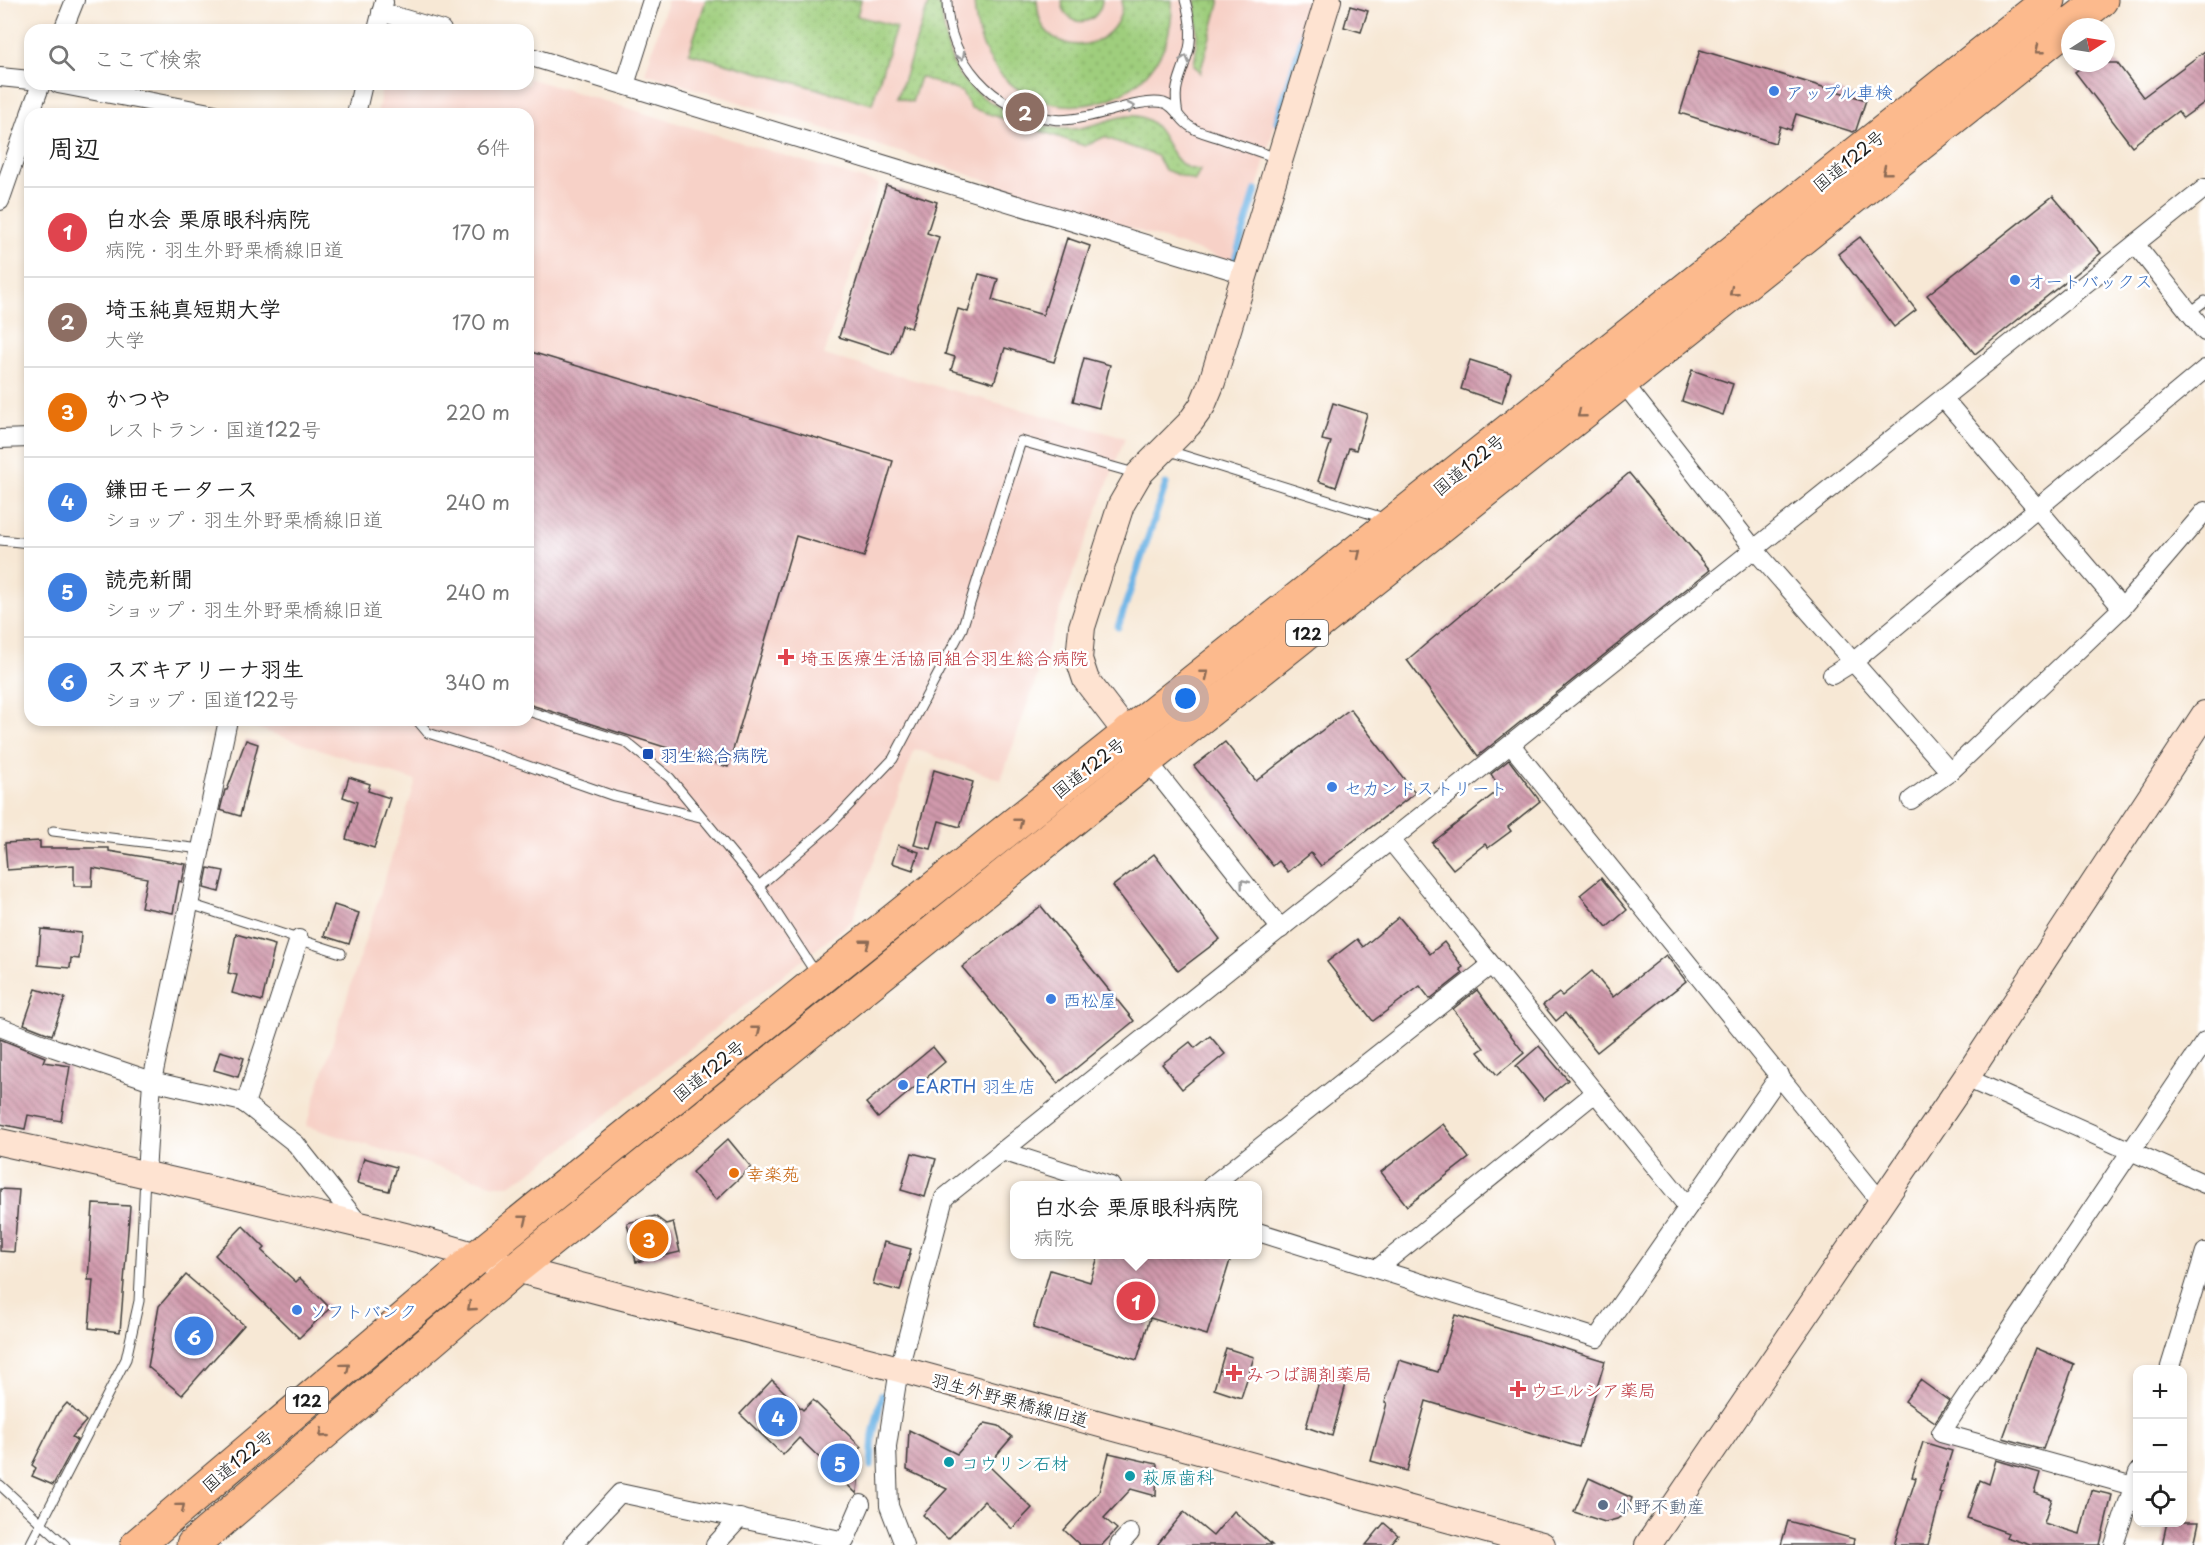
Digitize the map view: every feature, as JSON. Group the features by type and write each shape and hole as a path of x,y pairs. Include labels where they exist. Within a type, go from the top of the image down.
{"highway":[{"name":"国道122号","path":"193,1545 515,1269 1138,748 1395,522 2049,0"},
{"name":"国道122号","path":"137,1545 478,1256 820,979 1138,748 1622,381 2101,0"}],"street":[{"path":"65,24 75,0"},
{"path":"626,85 652,0"},
{"path":"1281,929 1086,680 1079,659 1082,627 1121,505 1139,474 1189,424 1202,406 1212,382 1328,0"},
{"path":"378,24 383,6 427,24"},
{"path":"534,58 1244,274"},
{"path":"0,76 24,79"},
{"path":"32,108 39,90"},
{"path":"89,90 184,108"},
{"path":"357,108 362,90"},
{"path":"0,201 24,132"},
{"path":"904,1545 889,1506 886,1446 899,1369 944,1198 2205,188"},
{"path":"2135,244 2205,332"},
{"path":"1832,675 1853,662 2205,369"},
{"path":"1622,381 1754,549 1950,772"},
{"path":"1943,398 2122,608"},
{"path":"0,439 24,438"},
{"path":"1911,800 1950,772 2122,608 2205,511"},
{"path":"1647,1545 1966,1078 2205,714"},
{"path":"146,1173 152,1081 227,726"},
{"path":"1511,745 1881,1202"},
{"path":"1390,841 1688,1207"},
{"path":"245,1104 299,939"},
{"path":"1216,1181 1491,964"},
{"path":"0,1027 152,1081 245,1104 296,1144 360,1225"},
{"path":"2133,1479 1941,1433 2205,1041"},
{"path":"1262,1234 1597,1338 1780,1075"},
{"path":"1966,1078 2205,1184"},
{"path":"1377,1269 1595,1093"},
{"name":"羽生外野栗橋線旧道","path":"0,1142 146,1173 360,1225 478,1256 515,1269 899,1369 1542,1545"},
{"path":"1002,1152 1098,1181"},
{"path":"2171,1365 2205,1252"},
{"path":"2114,1545 2133,1485"},
{"path":"572,1545 620,1493 850,1543 861,1504"},
{"path":"715,1545 740,1518"}],"lane":[{"path":"947,0 952,37 964,64 986,89 1012,106 1053,120 1083,117 1157,102 1167,104 1190,127 1279,159"},
{"path":"1178,115 1174,95 1188,54 1190,30 1185,0"},
{"path":"2189,313 2205,301"},
{"path":"759,886 833,822 893,759 962,629 1021,441 1139,474"},
{"path":"1164,450 1395,522"},
{"path":"0,540 24,542"},
{"path":"534,713 626,742 670,778 759,886 820,979"},
{"path":"422,726 428,733 614,796 700,817"},
{"path":"53,831 201,849"},
{"path":"189,904 340,953"},
{"path":"30,1545 126,1359 138,1301 146,1173"},
{"path":"0,1485 65,1545"}],"shaded area":[{"path":"668,0 1310,0 1236,263 900,152 645,73"},
{"name":"埼玉医療生活協同組合羽生総合病院","path":"534,80 879,184 824,355 1125,438 1066,593 1001,780 915,749 852,921 557,1153 509,1185 495,1185 306,1126 416,781 250,726 534,726 534,108 378,108 382,90 534,90"}],"green space":[{"path":"706,0 861,0 857,16 896,26 872,104 689,53"},
{"path":"974,0 1037,0 1039,18 1044,28 1055,38 1080,45 1105,36 1114,27 1120,15 1122,0 1172,0 1165,44 1143,77 1112,97 1076,105 1040,100 1008,81 984,48"},
{"path":"1062,0 1102,1 1094,17 1081,22 1068,16"},
{"path":"1195,0 1220,0 1200,73 1194,65 1197,33"},
{"path":"929,2 941,6 947,42 956,69 969,86 982,96 1029,120 1060,128 1082,128 1126,116 1141,117 1149,121 1161,133 1179,162 1188,168 1200,170 1195,181 1165,170 1157,156 1104,137 1085,146 971,108 962,92 920,77 912,102 898,97"}],"building":[{"path":"1350,6 1368,11 1361,32 1344,27"},
{"path":"1700,50 1866,100 1856,130 1853,132 1796,114 1791,130 1780,126 1775,143 1680,113"},
{"path":"2205,51 2205,102 2183,118 2178,111 2132,146 2075,72 2115,72 2115,63 2117,63 2143,97"},
{"path":"886,185 937,202 927,233 939,237 911,328 902,325 892,354 839,337"},
{"path":"2053,196 2101,253 1975,354 1927,295"},
{"path":"1860,237 1916,310 1894,327 1838,254"},
{"path":"1067,238 1090,246 1054,362 1005,348 994,383 951,370 955,357 945,354 958,309 968,312 979,274 998,279 992,300 1043,315"},
{"path":"534,353 893,461 864,557 796,536 728,767 534,706"},
{"path":"1084,358 1110,365 1099,408 1073,401"},
{"path":"1470,360 1511,373 1502,403 1461,389"},
{"path":"1692,370 1733,384 1723,415 1682,401"},
{"path":"1333,403 1367,414 1356,450 1349,448 1336,487 1318,481 1331,442 1322,440"},
{"path":"1629,473 1710,570 1478,756 1407,660"},
{"path":"1350,709 1415,793 1321,866 1311,853 1288,872 1279,861 1273,866 1194,766 1225,742 1256,781"},
{"path":"246,740 258,744 240,816 220,810 225,790 227,790"},
{"path":"1509,760 1540,801 1508,827 1511,831 1488,848 1485,844 1453,869 1432,843 1500,789 1491,774"},
{"path":"934,770 973,782 960,827 939,821 931,849 914,845"},
{"path":"349,777 370,784 368,791 390,798 374,848 346,839 357,802 343,797"},
{"path":"40,841 40,848 109,848 109,851 186,864 182,882 179,881 173,913 141,907 147,878 93,868 92,886 74,886 74,865 7,870 5,843"},
{"path":"898,845 919,852 913,870 892,863"},
{"path":"1154,854 1220,939 1178,971 1113,886"},
{"path":"208,868 224,871 219,892 204,888"},
{"path":"1601,878 1627,910 1607,927 1580,895"},
{"path":"334,905 359,913 349,944 324,936"},
{"path":"1041,906 1134,1021 1058,1083 962,967"},
{"path":"1399,917 1430,954 1444,942 1463,967 1460,969 1463,973 1430,999 1420,986 1373,1021 1327,962 1357,939 1363,947"},
{"path":"41,929 81,933 79,959 71,958 70,968 38,965"},
{"path":"236,934 275,945 262,1001 232,993 237,975 228,973"},
{"path":"1666,955 1686,981 1597,1052 1565,1013 1556,1021 1543,1005 1559,993 1562,996 1592,971 1613,997"},
{"path":"36,989 65,998 52,1035 24,1024"},
{"path":"1477,990 1524,1053 1497,1075 1478,1052 1484,1048 1453,1009"},
{"path":"1210,1036 1225,1054 1182,1089 1162,1064 1190,1042 1195,1048"},
{"path":"0,1039 45,1057 43,1062 70,1066 61,1121 28,1115 25,1129 0,1124"},
{"path":"1539,1046 1568,1080 1544,1100 1516,1066"},
{"path":"933,1047 945,1062 878,1118 866,1103"},
{"path":"220,1051 244,1058 238,1077 214,1070"},
{"path":"1443,1124 1469,1158 1407,1206 1381,1172"},
{"path":"728,1139 751,1167 716,1200 692,1172"},
{"path":"912,1153 936,1159 925,1197 901,1190"},
{"path":"364,1158 396,1167 389,1191 357,1183"},
{"path":"0,1189 19,1190 14,1252 0,1251"},
{"path":"93,1204 130,1206 120,1332 89,1328 93,1280 88,1280"},
{"path":"655,1216 666,1224 673,1222 680,1252 636,1262 627,1223"},
{"path":"243,1226 265,1248 262,1251 296,1282 300,1278 330,1308 299,1338 215,1255"},
{"path":"884,1242 911,1249 900,1291 873,1284"},
{"path":"1097,1259 1230,1259 1207,1335 1150,1318 1137,1360 1033,1328 1050,1270 1090,1282"},
{"path":"186,1275 244,1325 182,1395 148,1367 159,1306"},
{"path":"1455,1315 1605,1361 1579,1447 1426,1401 1407,1471 1371,1461 1387,1403 1385,1402 1399,1360 1438,1372"},
{"name":"みつば調剤薬局","path":"1226,1348 1254,1357 1241,1398 1214,1389"},
{"path":"2036,1348 2074,1364 2043,1449 2003,1438"},
{"path":"1321,1375 1346,1384 1332,1436 1306,1427"},
{"path":"772,1380 803,1410 813,1400 861,1447 850,1458 859,1467 857,1494 799,1438 783,1455 740,1414"},
{"path":"1920,1380 1949,1401 1935,1422 1905,1401"},
{"path":"67,1403 86,1421 72,1437 77,1440 53,1485 32,1476 36,1468 32,1465 58,1413"},
{"path":"985,1423 999,1426 1012,1437 988,1465 1032,1508 1012,1529 984,1501 948,1539 923,1515 947,1489 907,1470 909,1430 957,1454"},
{"path":"1923,1442 1952,1451 1939,1492 1942,1493 1928,1545 1894,1545 1916,1478 1912,1477"},
{"path":"1109,1453 1157,1464 1156,1496 1131,1489 1104,1518 1117,1529 1102,1545 1080,1545 1064,1530 1099,1492"},
{"path":"1996,1460 2040,1473 2034,1493 2052,1499 2044,1523 2080,1534 2091,1490 2112,1495 2100,1545 2030,1545 2006,1537 2008,1533 1967,1518 1980,1480 1989,1484"},
{"name":"小野不動産","path":"1589,1478 1632,1498 1627,1512 1617,1519 1605,1522 1574,1512"},
{"path":"1234,1511 1272,1545 1157,1545 1184,1512 1213,1536"},
{"path":"1788,1521 1854,1539 1853,1545 1781,1545"},
{"path":"2187,1522 2199,1522 2194,1545 2162,1545 2166,1527 2187,1527"},
{"path":"1384,1523 1398,1535 1390,1545 1366,1545"}],"waterway":[{"path":"1277,121 1314,0"},
{"path":"1234,263 1256,190"},
{"path":"1118,627 1166,484"},
{"path":"871,1466 873,1435 882,1395"}],"place":[{"name":"アップル車検","path":"1774,91"},
{"name":"埼玉純真短期大学","path":"1025,112"},
{"name":"オートバックス","path":"2015,280"},
{"name":"埼玉医療生活協同組合羽生総合病院","path":"786,657"},
{"name":"羽生総合病院","path":"648,754"},
{"name":"セカンドストリート","path":"1332,787"},
{"name":"西松屋","path":"1051,999"},
{"name":"EARTH 羽生店","path":"903,1085"},
{"name":"幸楽苑","path":"734,1173"},
{"name":"かつや","path":"649,1239"},
{"name":"白水会 栗原眼科病院","path":"1136,1301"},
{"name":"ソフトバンク","path":"297,1310"},
{"name":"スズキアリーナ羽生","path":"194,1336"},
{"name":"みつば調剤薬局","path":"1234,1373"},
{"name":"ウエルシア薬局","path":"1518,1389"},
{"name":"鎌田モータース","path":"778,1417"},
{"name":"コウリン石材","path":"949,1462"},
{"name":"読売新聞","path":"840,1463"},
{"name":"萩原歯科","path":"1130,1476"},
{"name":"小野不動産","path":"1603,1505"}]}
